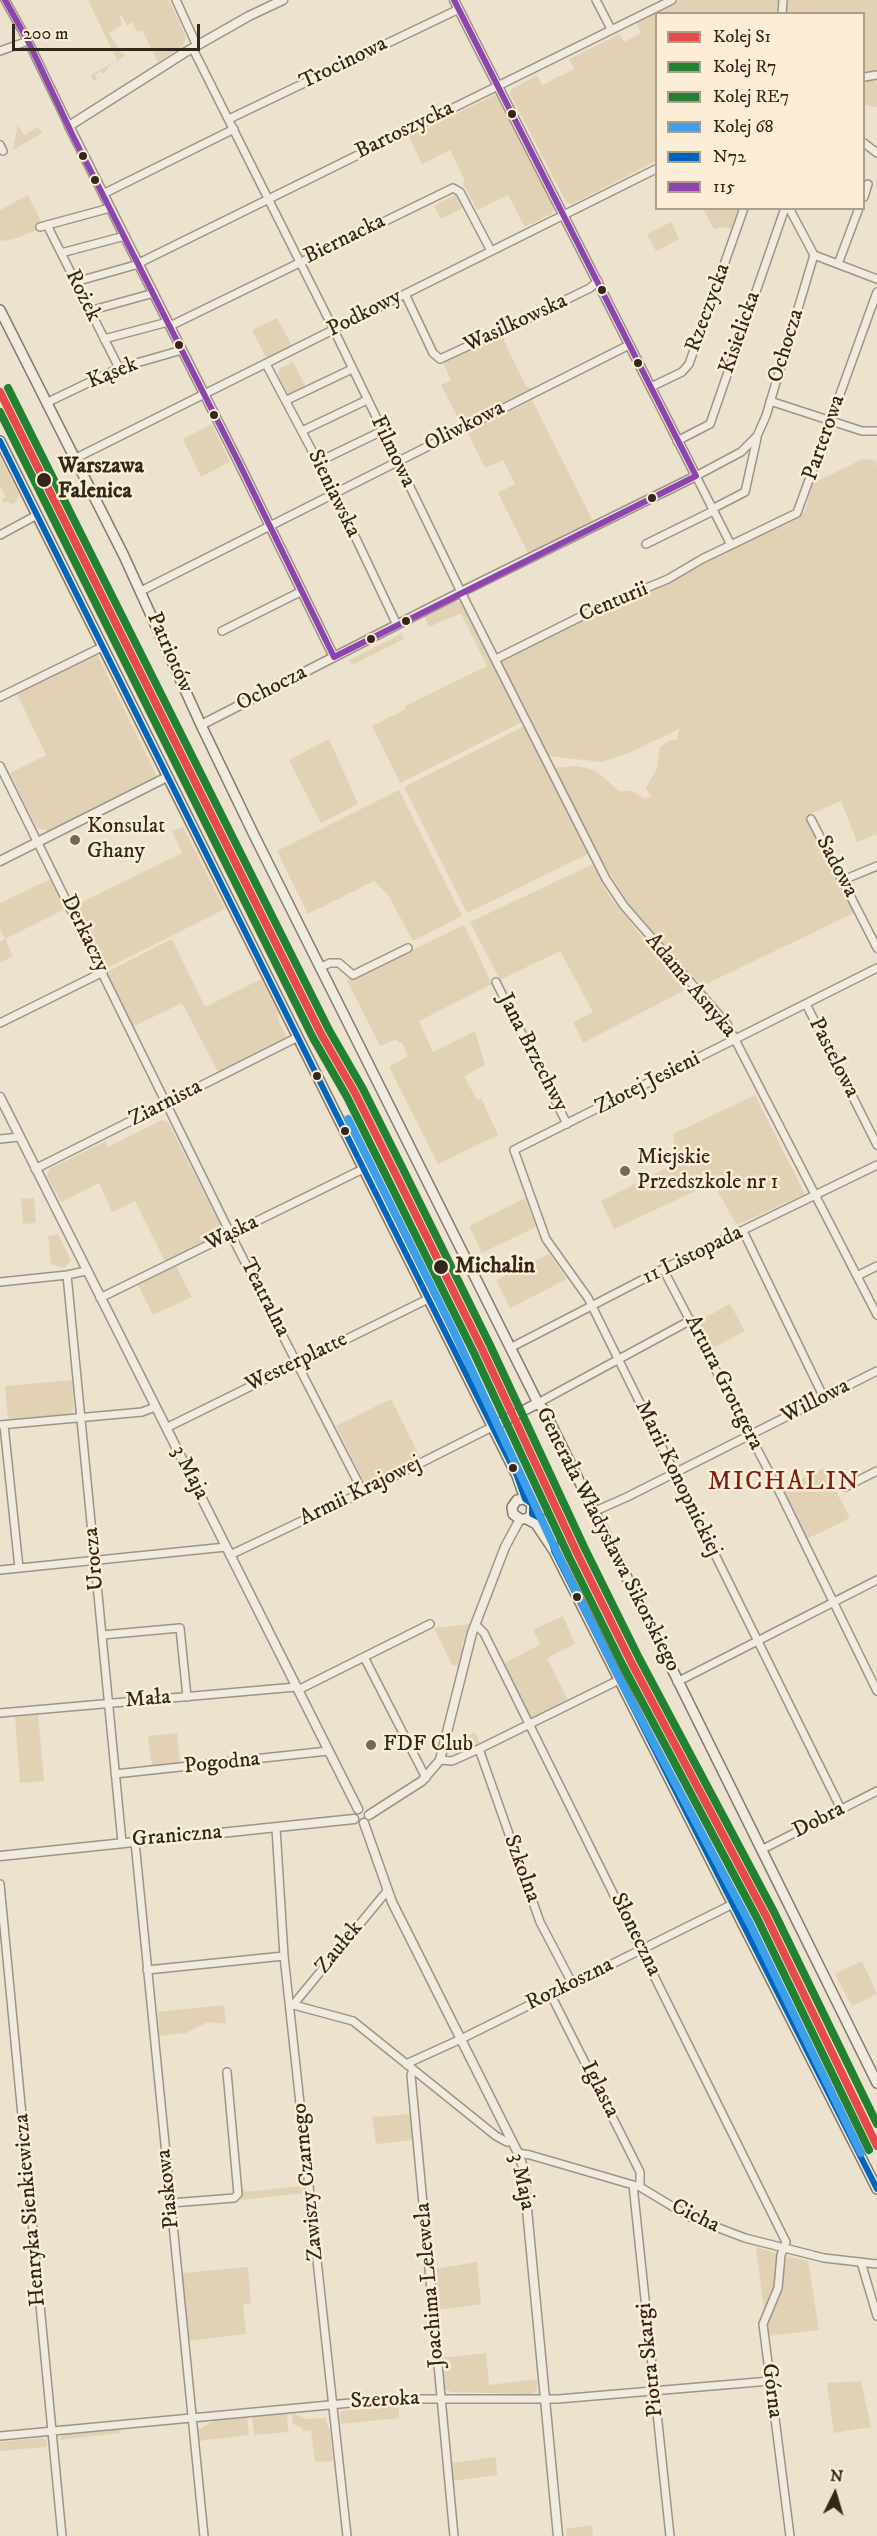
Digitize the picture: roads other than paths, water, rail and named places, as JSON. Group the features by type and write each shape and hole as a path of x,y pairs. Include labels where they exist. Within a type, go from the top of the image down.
{"main road":[{"name":"Patriotów","path":"0,310 102,510 201,726 336,997"},
{"path":"0,441 492,1427 512,1471 521,1500 532,1505 523,1517"},
{"name":"Generała Władysława Sikorskiego","path":"336,997 510,1348 538,1403 544,1410 877,2083"},
{"path":"492,1427 538,1403"},
{"path":"521,1500 512,1507 523,1517 542,1519 552,1540 554,1551 877,2189"}],"street":[{"path":"2,0 28,41 334,657"},
{"name":"Filmowa","path":"176,0 229,119 461,592 594,854"},
{"path":"69,126 195,47 249,16 283,0"},
{"path":"454,0 731,545"},
{"path":"596,0 611,30"},
{"name":"Bartoszycka","path":"75,282 139,263 672,0"},
{"name":"Trocinowa","path":"229,119 459,9"},
{"path":"0,51 28,41"},
{"path":"104,194 234,129"},
{"path":"865,143 877,153"},
{"name":"Podkowy","path":"74,459 655,170"},
{"path":"865,194 868,184"},
{"name":"Biernacka","path":"104,339 169,324 435,195 455,188 460,192 491,251"},
{"name":"Rożek","path":"110,208 44,226 61,253 119,368"},
{"name":"Rzeczycka","path":"651,387 682,372 689,364 743,210"},
{"name":"Kisielicka","path":"677,441 710,424 786,210"},
{"path":"788,210 814,255 877,279"},
{"path":"838,264 858,210"},
{"path":"61,253 125,236"},
{"name":"Ochocza","path":"713,510 745,492 757,436 770,401 814,255"},
{"name":"Wasilkowska","path":"405,294 433,353 437,358 444,358 590,288 598,281"},
{"name":"Parterowa","path":"731,545 797,513 877,292"},
{"path":"89,311 154,293"},
{"name":"Oliwkowa","path":"141,591 629,345"},
{"name":"Kąsek","path":"46,403 119,368 182,350"},
{"name":"Sieniawska","path":"266,364 334,492 397,625"},
{"path":"287,400 352,369"},
{"path":"302,431 367,400"},
{"path":"770,401 862,431 877,431"},
{"path":"318,462 382,430"},
{"name":"Ochocza","path":"201,726 461,592 696,476 741,452 757,436"},
{"path":"646,544 713,510"},
{"path":"0,535 37,515"},
{"name":"Centurii","path":"496,659 596,609 668,579 702,558 731,545"},
{"path":"222,631 302,591"},
{"path":"0,697 102,647"},
{"name":"Derkaczy","path":"0,766 2,776 38,842 167,1103"},
{"path":"0,861 166,777"},
{"name":"Sadowa","path":"811,819 877,948"},
{"name":"Adama Asnyka","path":"594,854 613,892 727,1024 877,1316"},
{"path":"843,880 877,866"},
{"path":"321,967 330,963 339,963 353,975 408,948"},
{"name":"Złotej Jesieni","path":"514,1150 877,968"},
{"path":"0,1023 103,972"},
{"name":"Jana Brzechwy","path":"496,982 567,1124"},
{"name":"Pastelowa","path":"806,1004 877,1145"},
{"name":"Ziarnista","path":"35,1169 296,1038"},
{"name":"3 Maja","path":"0,1097 358,1809"},
{"name":"Teatralna","path":"167,1103 231,1235 363,1492"},
{"path":"0,1139 19,1137"},
{"name":"Marii Konopnickiej","path":"514,1150 546,1239 588,1298 841,1809"},
{"name":"11 Listopada","path":"510,1348 663,1269 877,1165"},
{"name":"Wąska","path":"100,1298 363,1169"},
{"path":"743,1231 824,1398"},
{"path":"857,1276 877,1266"},
{"name":"Artura Grottgera","path":"663,1269 750,1436 877,1691"},
{"path":"0,1282 67,1275 86,1270"},
{"name":"Urocza","path":"67,1275 122,1842"},
{"name":"Westerplatte","path":"166,1428 428,1299"},
{"path":"538,1403 691,1320"},
{"name":"Willowa","path":"593,1512 674,1474 877,1371"},
{"path":"19,1568 2,1425 142,1412 155,1407"},
{"name":"Armii Krajowej","path":"0,1570 228,1551 363,1492 492,1427"},
{"path":"846,1487 877,1471"},
{"path":"367,1819 366,1810 358,1809 354,1819 358,1823 367,1819 426,1778 440,1760 476,1625 505,1546 505,1538 523,1517"},
{"path":"677,1682 877,1580"},
{"name":"Mała","path":"0,1713 297,1688 429,1624"},
{"name":"Słoneczna","path":"476,1625 484,1633 786,2242 783,2250"},
{"path":"102,1635 180,1628 188,1696"},
{"path":"364,1657 426,1778"},
{"path":"440,1760 452,1761 479,1749 619,1680"},
{"name":"Szkolna","path":"479,1749 540,1922 573,1983"},
{"name":"Pogodna","path":"115,1774 328,1751"},
{"name":"Dobra","path":"761,1850 877,1791"},
{"name":"Graniczna","path":"0,1856 354,1819"},
{"name":"3 Maja","path":"367,1819 387,1891 518,2153 526,2186 558,2536"},
{"name":"Zawiszy Czarnego","path":"276,1828 284,1956 292,2005 347,2536"},
{"name":"Piaskowa","path":"135,1842 204,2536"},
{"name":"Henryka Sienkiewicza","path":"0,1884 62,2536"},
{"name":"Zaułek","path":"292,2005 387,1891"},
{"name":"Rozkoszna","path":"406,2064 734,1904"},
{"path":"147,1970 284,1956"},
{"name":"Iglasta","path":"550,1995 640,2172 636,2186"},
{"path":"292,2005 352,2021 496,2136 507,2142"},
{"name":"Joachima Lelewela","path":"413,2070 411,2075 454,2536"},
{"path":"171,2203 234,2198 238,2194 228,2072"},
{"name":"Cicha","path":"518,2153 636,2186 704,2223 783,2250 824,2258 877,2264"},
{"name":"Piotra Skargi","path":"636,2186 654,2392 670,2536"},
{"name":"Górna","path":"783,2250 778,2288 763,2324 790,2536"},
{"path":"861,2262 877,2316"},
{"name":"Szeroka","path":"0,2436 393,2398 547,2398 654,2392 770,2381"}],"rail line":[{"name":"RE7","path":"8,388 329,1030 363,1089 402,1167 490,1345 585,1549 639,1658 774,1912 877,2124"},
{"name":"S1","path":"0,392 321,1034 355,1093 482,1349 577,1553 631,1662 766,1916 877,2146"},
{"name":"R7","path":"0,412 313,1038 347,1097 474,1353 569,1557 623,1666 758,1920 869,2150"},
{"name":"68","path":"348,1119 453,1330 561,1561 615,1670 750,1924 861,2153"}],"place":[{"name":"Warszawa Falenica","path":"44,480"},
{"name":"Konsulat Ghany","path":"75,840"},
{"name":"Miejskie Przedszkole nr 1","path":"625,1171"},
{"name":"Michalin","path":"441,1267"},
{"name":"FDF Club","path":"371,1745"}],"district":[{"name":"MICHALIN","path":"784,1484"}]}
